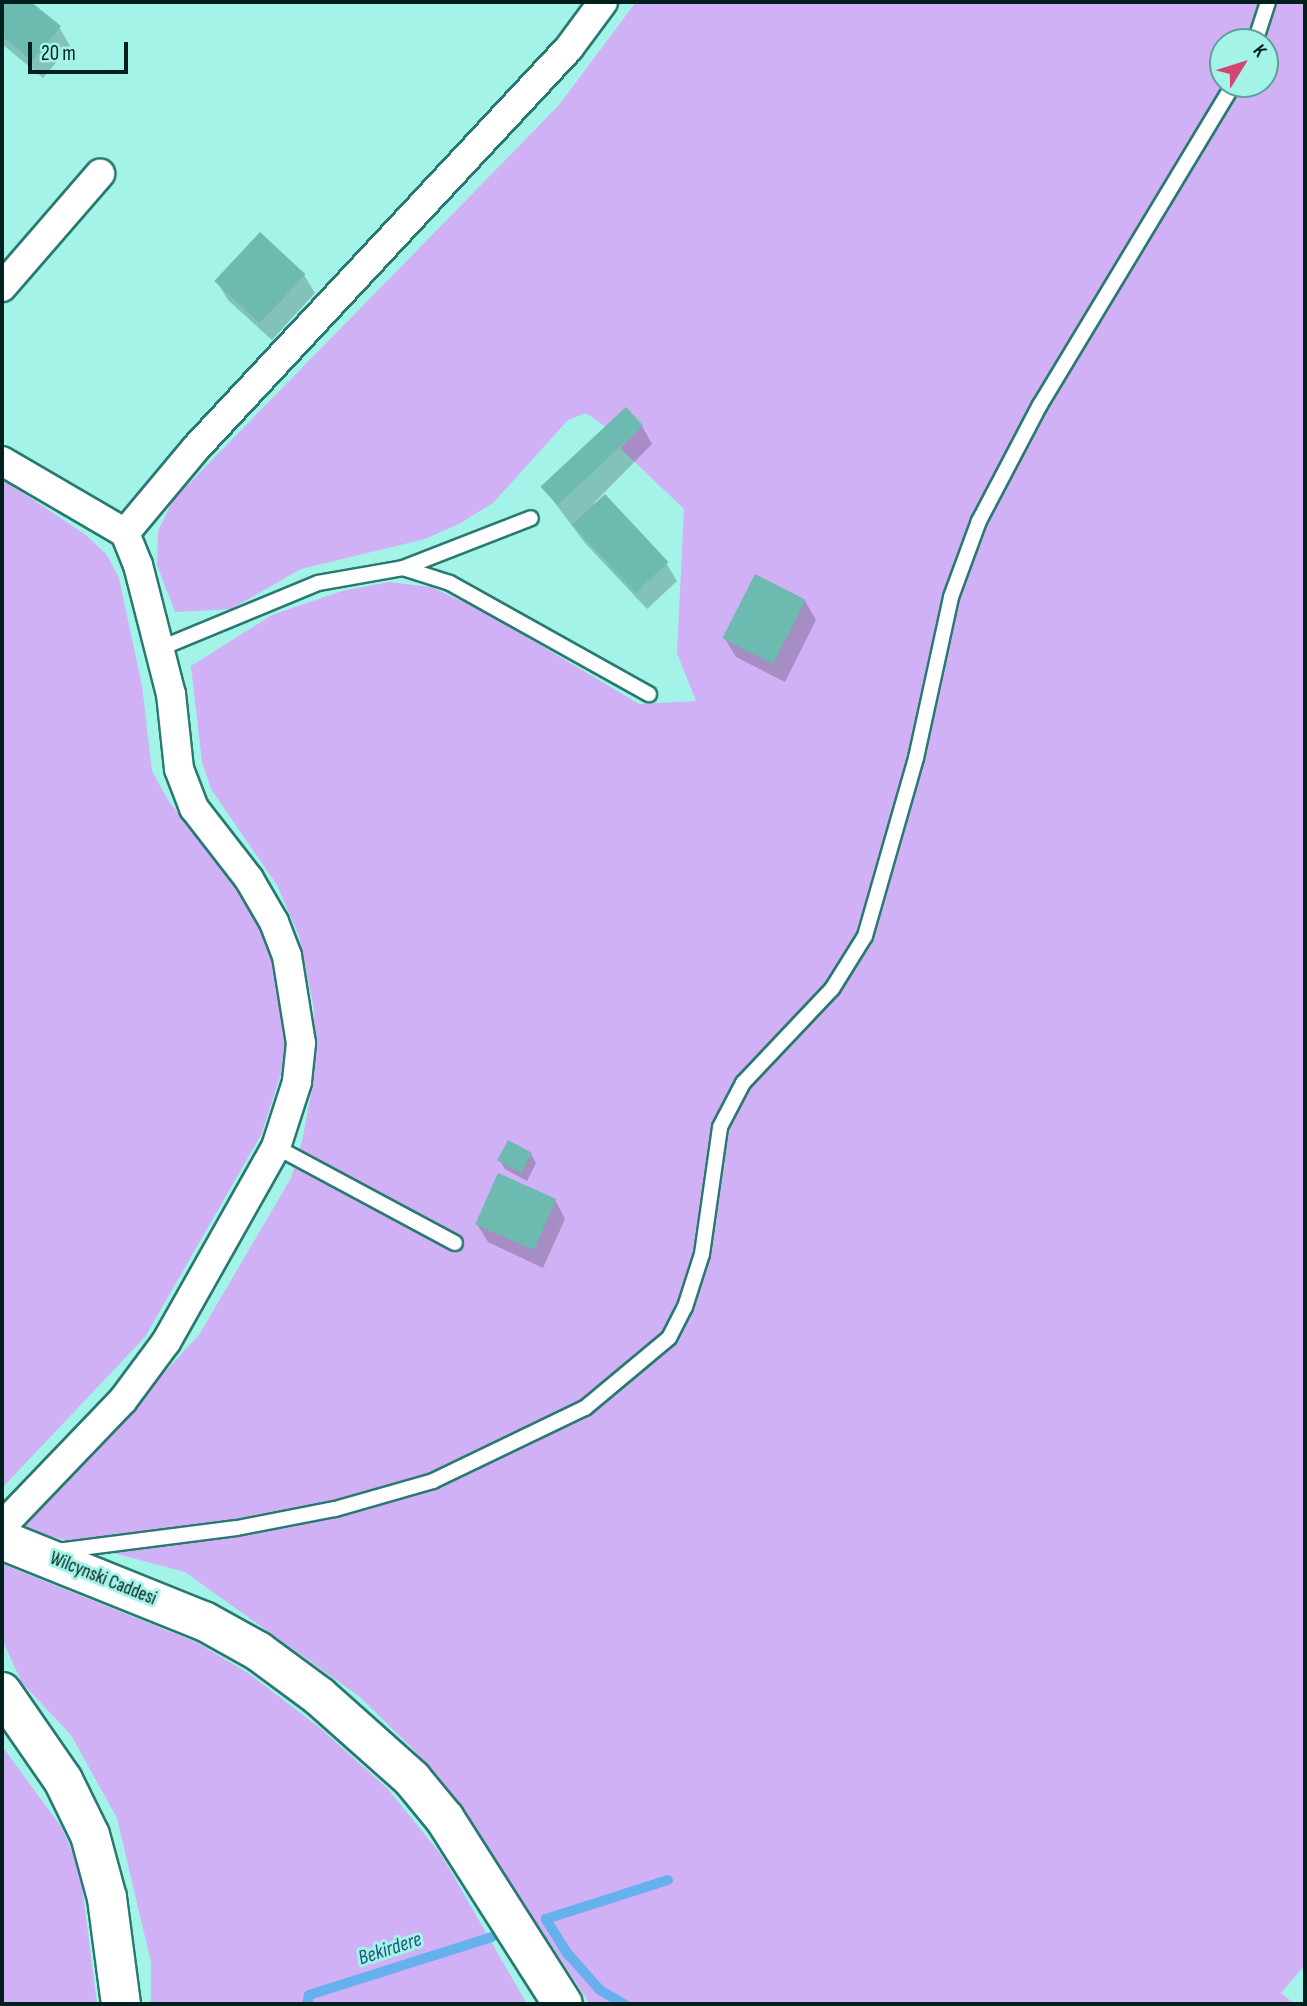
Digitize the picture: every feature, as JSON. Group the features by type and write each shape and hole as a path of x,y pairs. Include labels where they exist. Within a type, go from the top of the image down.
{"main road":[{"name":"Wilcynski Caddesi","path":"2,1541 204,1621 258,1651 319,1696 412,1779 445,1819 563,2004"},
{"path":"2,1692 63,1780 90,1835 115,1945 121,2004"}],"street":[{"path":"125,533 206,438 560,58 603,2"},
{"path":"2,287 100,174"},
{"path":"2,461 125,533 138,565 171,694 179,769 194,808 249,879 287,956 300,1043 296,1082 276,1147 146,1373 2,1526"}],"lane":[{"path":"1260,28 1268,2"},
{"path":"38,1554 237,1528 335,1509 433,1481 585,1408 669,1338 685,1307 702,1254 720,1127 743,1083 832,989 865,936 916,758 951,597 979,521 1040,405 1226,98"},
{"path":"160,648 317,583 403,568 531,518"},
{"path":"403,568 450,583 649,694"},
{"path":"276,1147 454,1244"}],"shaded area":[{"path":"636,2 1305,2 1305,1965 1281,1993 1295,2004 590,2004 459,1805 415,1751 360,1697 185,1572 20,1528 199,1335 291,1178 303,1137 315,1070 314,1009 299,936 277,885 211,789 202,762 191,666 272,615 342,591 389,582 431,587 481,610 639,704 696,701 677,653 684,509 620,448 643,425 626,408 606,427 586,413 568,420 493,503 459,524 425,539 301,569 231,609 175,612 157,565 158,531 173,500 559,105"},
{"path":"2,479 86,535 107,555 119,578 142,686 152,771 168,800 256,910 280,968 287,1029 281,1074 261,1135 145,1337 2,1488"},
{"path":"2,1564 196,1642 248,1673 320,1728 388,1789 442,1856 527,2004 151,2004 151,1962 117,1818 71,1735 22,1683 2,1639"},
{"path":"2,1746 62,1828 80,1870 97,2004 2,2004"}],"building":[{"path":"2,2 31,2 61,26 32,61 2,36"},
{"path":"260,232 305,274 260,323 214,281"},
{"path":"626,407 643,425 557,505 540,487"},
{"path":"605,494 668,562 636,593 572,525"},
{"path":"755,574 806,600 773,664 722,638"},
{"path":"508,1140 532,1153 521,1173 497,1160"},
{"path":"498,1173 556,1199 534,1250 475,1224"}],"waterway":[{"name":"Bekirdere","path":"624,2004 600,1990 567,1953 546,1919 668,1880"},
{"name":"Bekirdere","path":"307,2004 309,1995 492,1937"}]}
